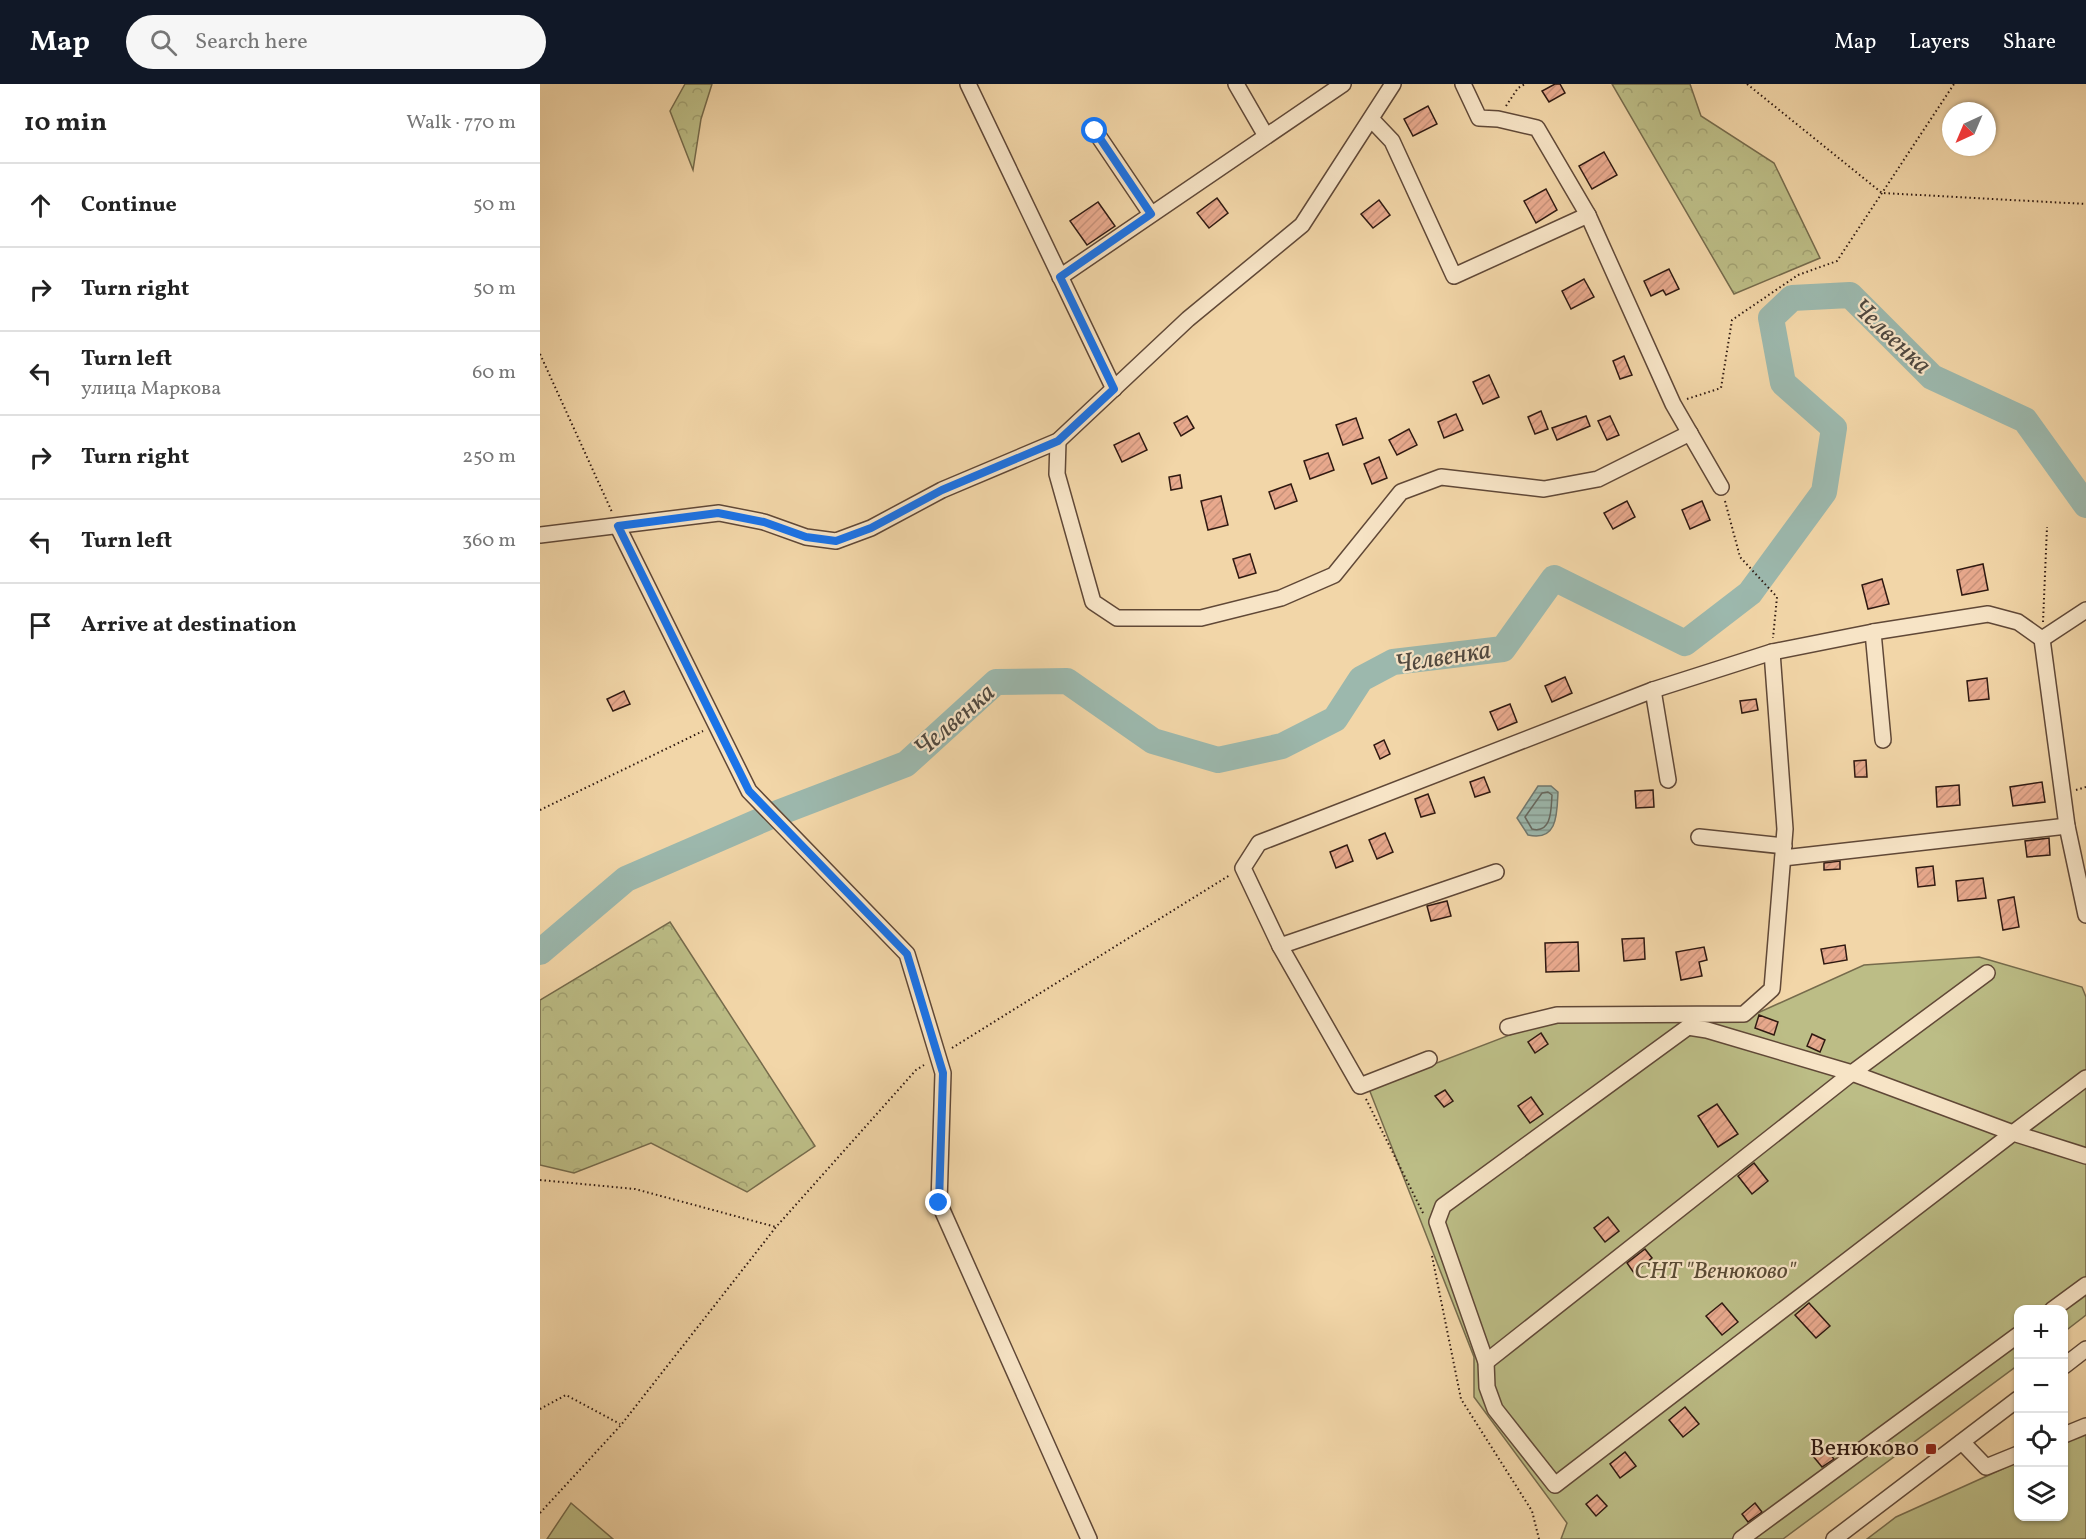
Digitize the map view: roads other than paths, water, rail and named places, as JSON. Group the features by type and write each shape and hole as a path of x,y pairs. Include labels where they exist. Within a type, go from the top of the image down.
{"street":[{"path":"969,84 1114,389"},
{"path":"1236,84 1266,136"},
{"path":"1060,277 1342,84"},
{"path":"540,535 718,513 764,522 806,537 836,541 871,528 942,490 1058,441 1188,319 1302,225 1393,84"},
{"path":"1463,84 1479,118 1498,119 1537,128 1588,214 1673,404 1721,487"},
{"path":"1371,120 1392,141 1454,276 1588,214"},
{"path":"1095,131 1151,214"},
{"path":"1058,441 1057,474 1093,602 1117,618 1201,618 1281,598 1334,575 1401,492 1440,477 1545,489 1598,479 1690,433"},
{"path":"618,526 749,791 907,954 943,1073 939,1203 1089,1539"},
{"path":"2042,639 2086,610"},
{"path":"1429,1059 1359,1086 1280,946 1242,867 1259,843 1653,690 1772,652 1873,632 1988,614 2018,622 2042,639 2067,826 2086,915"},
{"path":"1873,632 1883,740"},
{"path":"1508,1027 1557,1015 1744,1014 1772,988 1784,852 1772,652"},
{"path":"1653,690 1668,780"},
{"path":"1699,837 1784,852 2067,826"},
{"path":"1280,946 1496,872"},
{"path":"1486,1362 1852,1073 1987,973"},
{"path":"2086,1078 2013,1133 1556,1485 1495,1409 1487,1387 1486,1362 1437,1222 1443,1206 1688,1027 1707,1030 1852,1073 2013,1133 2086,1156"},
{"path":"2059,1305 2086,1285"},
{"path":"1741,1539 2014,1339"},
{"path":"2068,1363 2086,1349"},
{"path":"1834,1539 2014,1404"},
{"path":"2068,1433 2086,1426"},
{"path":"1962,1442 1986,1467 2014,1456"}],"water":[{"path":"1538,786 1551,786 1558,792 1556,817 1554,824 1545,834 1528,835 1517,818"}],"waterway":[{"name":"Челвенка","path":"540,952 626,879 778,813 906,764 996,682 1067,681 1153,741 1218,760 1282,746 1335,719 1361,679 1393,662 1503,649 1554,578 1685,643 1750,593 1824,492 1834,428 1783,383 1771,318 1792,298 1850,295 1932,377 2025,420 2086,505"}],"place":[{"name":"Венюково","path":"1931,1449"}],"park label":[{"name":"СНТ \"Венюково\"","path":"1715,1272"}]}
